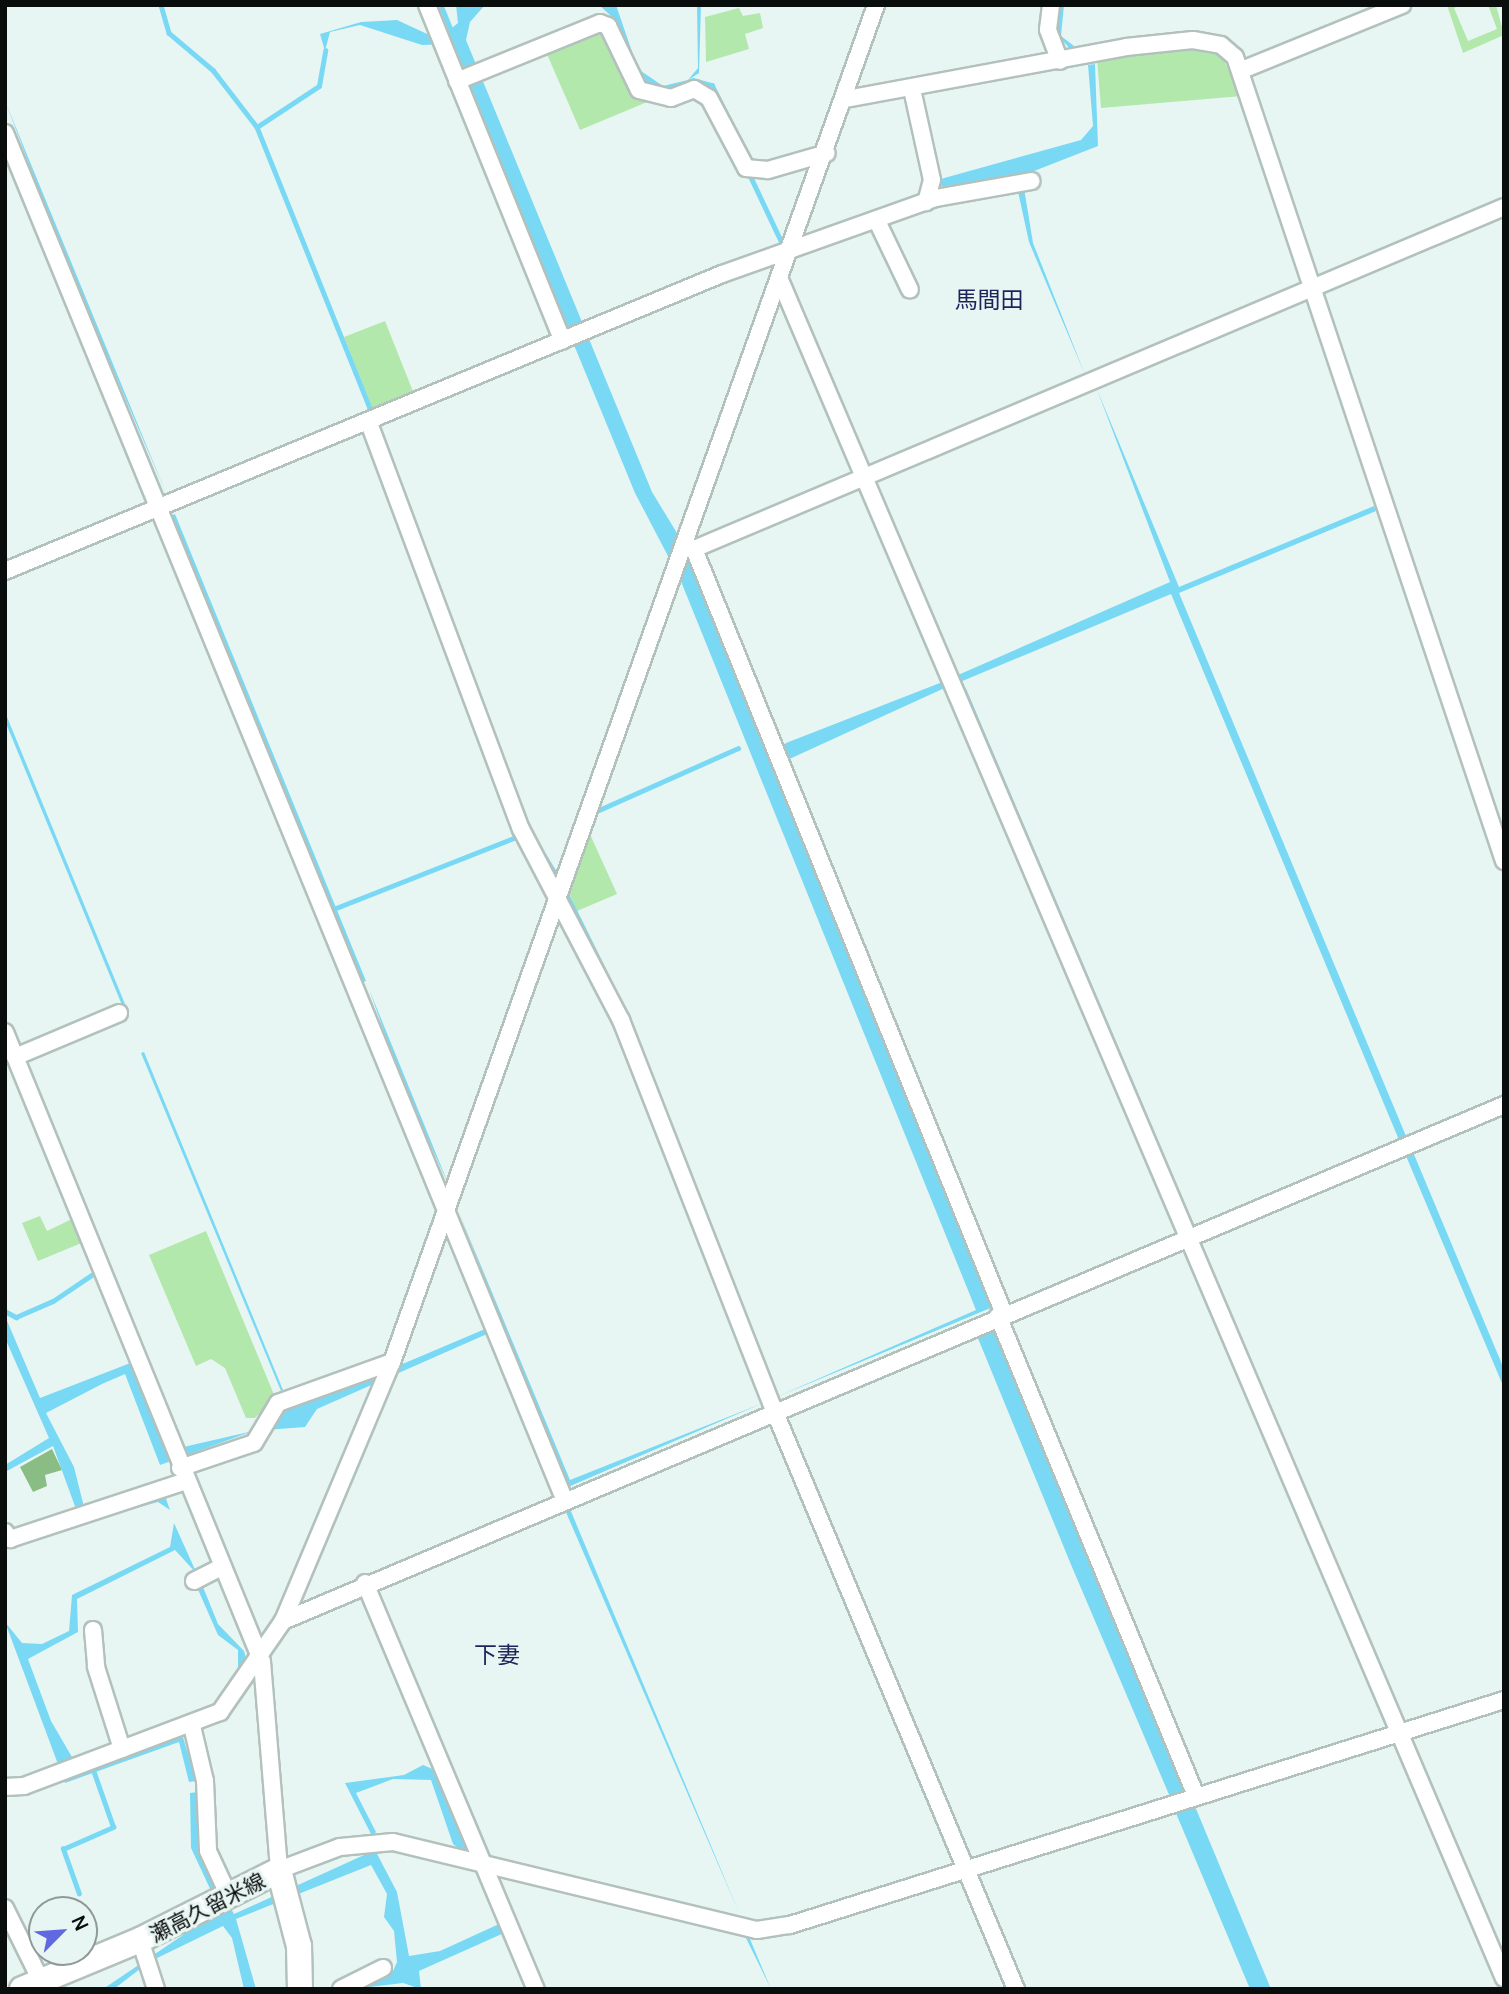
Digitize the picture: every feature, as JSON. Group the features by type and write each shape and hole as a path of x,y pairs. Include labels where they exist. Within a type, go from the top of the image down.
{"main road":[{"name":"瀬高久留米線","path":"32,1985 140,1940 279,1870 299,1946 300,1989"}],"street":[{"path":"427,5 563,341"},
{"path":"5,1787 192,1726 220,1712 283,1621 392,1362 675,573 687,547 846,99 876,5"},
{"path":"1051,5 1048,30 1060,61"},
{"path":"1242,70 1402,5"},
{"path":"457,81 600,23 608,26 639,90 671,98 694,89 709,98 746,168 768,170 827,153"},
{"path":"846,99 1193,40 1221,45 1242,70 1311,289 1504,861"},
{"path":"912,89 932,180 926,202"},
{"path":"5,133 564,1499"},
{"path":"5,571 369,423 723,274 790,254 926,202 1031,181"},
{"path":"687,547 1504,207"},
{"path":"877,220 910,290"},
{"path":"780,280 1397,1734 1504,1978"},
{"path":"369,423 521,829 621,1020 774,1410 1016,1989"},
{"path":"687,547 1196,1796"},
{"path":"15,1057 119,1013"},
{"path":"5,1032 183,1475 259,1654 279,1870 340,1847 393,1842 757,1930 790,1926 965,1868 1504,1700"},
{"path":"283,1621 365,1583 774,1410 1504,1105"},
{"path":"5,1532 10,1538 183,1475 254,1443 278,1403 392,1362"},
{"path":"194,1581 222,1567"},
{"path":"365,1583 536,1989"},
{"path":"93,1630 96,1667 122,1749"},
{"path":"192,1726 205,1781 208,1851 228,1894"},
{"path":"5,1908 32,1985"},
{"path":"140,1940 156,1989"},
{"path":"341,1989 383,1968"}],"green space":[{"path":"1447,5 1460,5 1454,8 1468,41 1497,29 1488,5 1496,5 1504,35 1463,53"},
{"path":"739,8 743,16 760,13 763,28 745,34 749,49 706,62 705,17"},
{"path":"603,27 652,100 580,130 546,52"},
{"path":"1207,47 1221,55 1242,96 1101,108 1097,59"},
{"path":"385,321 414,394 373,410 344,337"},
{"path":"589,832 617,894 577,911 568,890"},
{"path":"40,1216 47,1231 74,1218 84,1242 38,1261 22,1223"},
{"path":"206,1231 275,1397 255,1418 246,1418 225,1368 211,1359 196,1366 149,1255"},
{"path":"52,1449 62,1470 45,1475 47,1486 33,1492 20,1467"}],"water":[{"path":"456,5 485,5 470,22 466,40 652,492 694,561 768,756 786,743 945,681 949,686 785,761 782,754 770,760 993,1307 774,1398 976,1310 680,579 635,493 450,44 422,45 360,25 330,32 325,51 320,34 361,22 397,20 438,39 458,23"},
{"path":"599,5 616,5 638,69 663,86 688,80 698,68 697,5 701,5 699,73 673,90 640,82 611,16"},
{"path":"1057,5 1064,5 1061,36 1074,46 1072,51 1055,32"},
{"path":"1095,64 1098,146 1029,173 1024,188 1033,243 1086,377 1029,242 1015,178 945,190 937,180 1081,140 1093,126 1088,65"},
{"path":"5,101 166,493 65,258"},
{"path":"1096,387 1179,587 1374,506 1376,511 1179,593 1406,1136 1399,1140 1171,594 960,682 958,675 1170,582"},
{"path":"175,514 366,981 361,983 171,516"},
{"path":"5,712 125,1004 122,1005 5,721"},
{"path":"369,989 450,1188 402,1082"},
{"path":"144,1052 283,1390 281,1391 141,1053"},
{"path":"1413,1152 1504,1369 1504,1388 1406,1156"},
{"path":"457,1208 570,1480 763,1403 568,1487"},
{"path":"5,1316 40,1398 133,1362 166,1451 253,1431 160,1465 125,1374 102,1384 46,1413 74,1467 84,1507 76,1509 53,1446 5,1472 5,1465 49,1438 5,1338"},
{"path":"994,1328 1189,1792 1170,1797 1072,1567 977,1336"},
{"path":"485,1329 487,1334 317,1409 305,1427 266,1430 275,1411 327,1396"},
{"path":"164,1493 170,1510 158,1502 96,1519"},
{"path":"570,1509 740,1915 565,1510"},
{"path":"174,1523 197,1574 175,1550 77,1599 78,1632 28,1659 51,1721 79,1769 183,1737 196,1781 189,1782 179,1742 65,1783 5,1622 22,1643 42,1644 69,1631 72,1595 170,1547"},
{"path":"201,1582 218,1624 244,1651 246,1658 238,1668 238,1650 218,1635 196,1585"},
{"path":"423,1765 435,1770 468,1848 463,1852 453,1844 431,1780 393,1779 356,1793 376,1832 372,1836 345,1783 404,1775"},
{"path":"198,1792 198,1845 234,1914 375,1850 397,1892 409,1956 440,1951 499,1924 504,1933 419,1971 421,1989 403,1983 352,1989 393,1971 397,1962 394,1931 384,1917 387,1894 371,1865 236,1919 256,1989 244,1989 232,1938 223,1926 149,1962 114,1989 103,1989 220,1910 191,1848 190,1793"},
{"path":"1194,1804 1271,1989 1250,1989 1175,1811"},
{"path":"747,1932 771,1989 744,1934"}],"waterway":[{"path":"161,5 169,33 213,70 257,127 373,416"},
{"path":"441,5 452,32"},
{"path":"257,127 319,86 325,51"},
{"path":"693,80 712,85 734,129"},
{"path":"749,173 783,245"},
{"path":"964,690 1192,1226"},
{"path":"599,810 738,748"},
{"path":"336,908 514,838"},
{"path":"540,849 559,880"},
{"path":"565,891 609,980"},
{"path":"5,1311 16,1317 53,1301 96,1272"},
{"path":"444,1751 491,1862"},
{"path":"79,1894 63,1849 113,1827 94,1773"}],"district":[{"name":"馬間田","path":"989,299"},
{"name":"下妻","path":"497,1654"}]}
